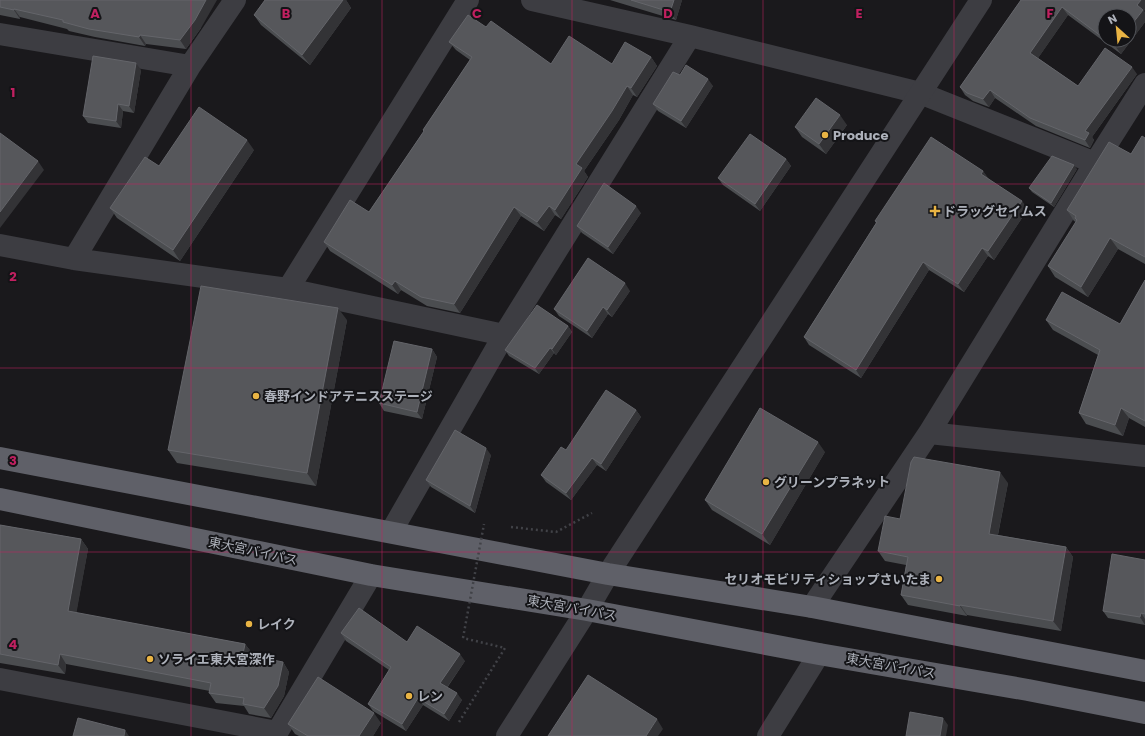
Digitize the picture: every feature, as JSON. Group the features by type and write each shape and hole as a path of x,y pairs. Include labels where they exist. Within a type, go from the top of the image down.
{"highway":[{"path":"0,458 608,574 812,607 1145,671"},
{"name":"東大宮バイパス","path":"0,499 371,575 587,610 819,654 1028,690 1145,713"}],"street":[{"path":"74,259 190,66 235,0"},
{"path":"288,289 468,0"},
{"path":"532,0 690,36 920,94 1095,163"},
{"path":"507,736 587,610 608,574 981,0"},
{"path":"0,34 190,66"},
{"path":"390,532 504,335 690,36"},
{"path":"812,607 929,432 1145,84"},
{"path":"0,245 74,259 288,289 504,335"},
{"path":"929,432 1145,456"},
{"path":"0,679 276,734 371,575"},
{"path":"768,736 819,654"}],"path":[{"path":"506,527 556,532 592,513"},
{"path":"459,722 505,648 463,638 484,524"}],"building":[{"path":"0,0 206,0 195,20 180,40 140,35 139,37 89,29 63,22 63,20 0,7"},
{"path":"265,0 343,0 302,55 254,15"},
{"path":"631,0 674,0 670,12"},
{"path":"1021,0 1141,0 1137,5 1143,10 1137,18 1137,8 1097,8 1097,33 1062,7 1030,53 1078,86 1105,48 1132,67 1085,131 1089,133 1085,140 1030,118 990,90 983,99 967,93 960,87"},
{"path":"468,15 486,27 491,21 551,64 569,36 612,64 625,42 651,57 631,88 627,86 576,164 582,168 555,210 549,206 537,222 514,207 454,304 421,297 395,281 392,285 324,242 350,200 369,212 472,57 449,42"},
{"path":"93,56 136,63 129,106 118,104 116,121 83,116"},
{"path":"686,65 708,79 681,121 653,104 673,72 680,75"},
{"path":"816,98 840,115 819,144 795,127"},
{"path":"199,107 247,140 173,250 110,208 145,157 159,166"},
{"path":"0,133 38,161 0,212"},
{"path":"750,134 786,159 755,204 718,178"},
{"path":"1142,136 1145,138 1145,257 1110,238 1081,287 1048,266 1077,220 1075,218 1076,216 1067,210 1109,142 1131,154"},
{"path":"931,137 983,171 981,174 1022,201 988,251 982,248 958,284 923,262 856,370 804,337 877,222 875,221"},
{"path":"1052,156 1074,165 1051,203 1029,188"},
{"path":"604,183 636,206 608,247 577,226"},
{"path":"588,258 625,283 607,310 603,307 587,331 554,309"},
{"path":"1145,280 1145,421 1121,408 1115,425 1079,413 1100,350 1046,320 1062,292 1120,324"},
{"path":"201,286 338,308 307,473 168,450"},
{"path":"537,305 568,326 552,349 550,348 535,368 505,350"},
{"path":"394,341 432,349 417,412 379,403"},
{"path":"606,390 636,410 601,464 592,458 566,493 541,475 561,447 566,450"},
{"path":"760,408 818,442 762,534 705,500"},
{"path":"455,430 486,448 470,506 426,480"},
{"path":"914,457 1000,472 989,534 1066,547 1053,621 901,595 908,557 878,551 885,516 900,519 911,462"},
{"path":"0,525 81,539 68,611 245,644 243,654 283,662 278,686 264,708 243,704 244,698 209,693 211,683 60,654 58,665 0,654"},
{"path":"1112,554 1145,560 1145,614 1141,613 1140,617 1103,611"},
{"path":"359,608 407,642 417,626 460,654 440,683 457,693 444,714 418,698 402,724 368,704 391,667 341,633"},
{"path":"588,675 657,719 646,736 548,736"},
{"path":"318,677 374,713 359,736 308,736 288,724"},
{"path":"910,712 943,718 940,736 906,736"},
{"path":"78,718 125,730 124,736 73,736"}],"place":[{"name":"Produce","path":"825,135"},
{"name":"ドラッグセイムス","path":"935,211"},
{"name":"春野インドアテニスステージ","path":"256,396"},
{"name":"グリーンプラネット","path":"766,482"},
{"name":"セリオモビリティショップさいたま","path":"939,579"},
{"name":"レイク","path":"249,624"},
{"name":"ソライエ東大宮深作","path":"150,659"},
{"name":"レン","path":"409,696"}]}
